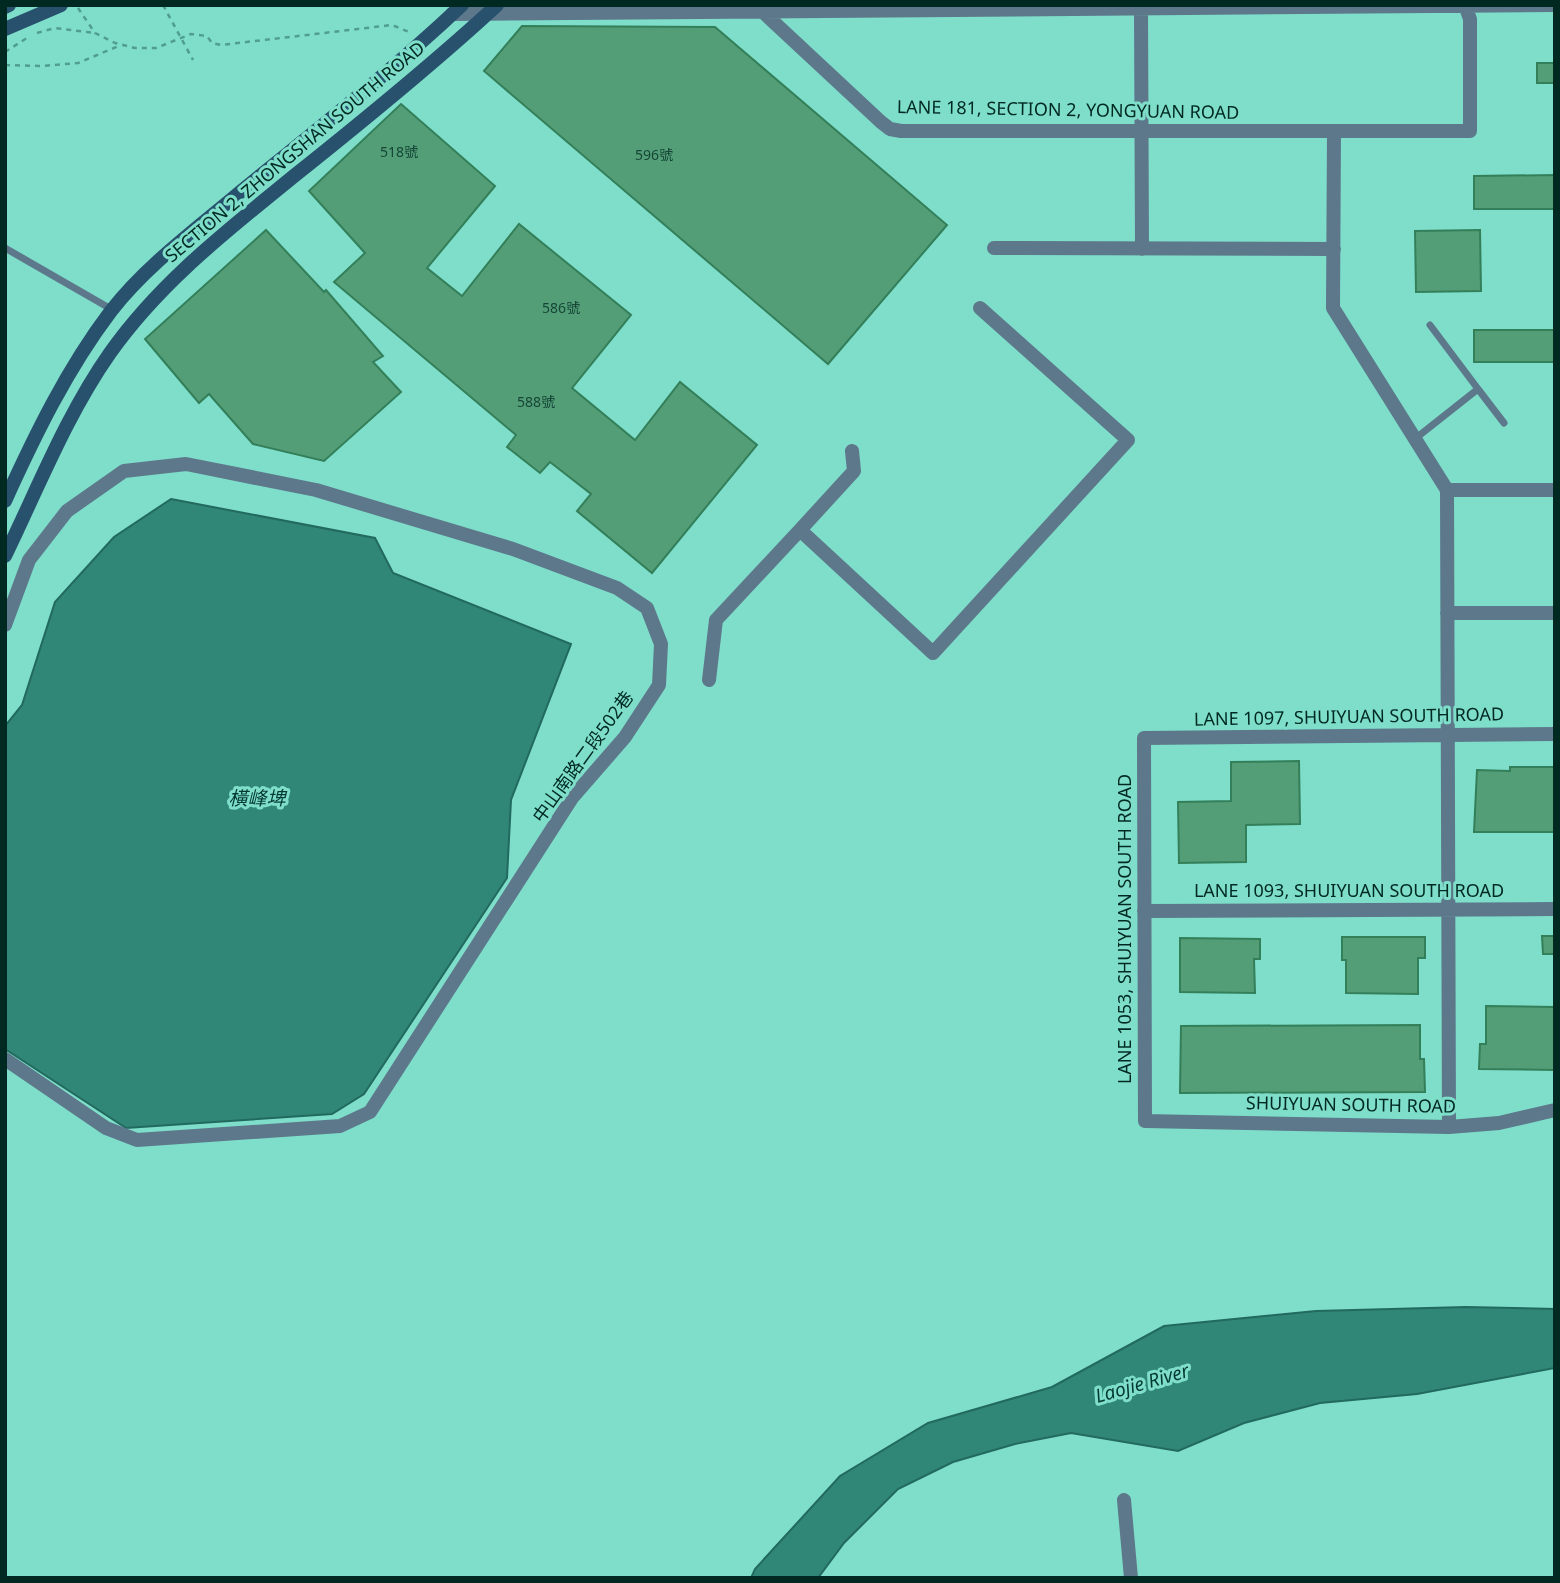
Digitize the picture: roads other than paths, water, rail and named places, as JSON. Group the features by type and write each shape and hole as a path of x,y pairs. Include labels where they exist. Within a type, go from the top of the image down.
{"main road":[{"path":"5,29 61,5"},
{"name":"SECTION 2, ZHONGSHAN SOUTH ROAD","path":"5,501 31,444 79,357 112,310 163,256 457,10"},
{"name":"SECTION 2, ZHONGSHAN SOUTH ROAD","path":"5,556 76,410 110,353 134,323 188,265 224,232 410,82 492,10"}],"street":[{"path":"590,5 607,13"},
{"path":"457,10 607,13 1555,5"},
{"name":"LANE 181, SECTION 2, YONGYUAN ROAD","path":"763,12 890,129 901,131 1470,131 1470,19 1465,6"},
{"path":"1141,9 1142,248"},
{"path":"1334,131 1333,308 1447,490 1450,1127"},
{"path":"993,248 1334,249"},
{"path":"800,530 933,653 1128,440 980,308"},
{"path":"709,680 716,620 854,471 852,451"},
{"name":"中山南路二段502巷","path":"5,625 29,560 67,511 124,471 186,464 316,490 513,549 604,583 617,588 647,608 661,644 659,685 625,737 572,798 370,1112 340,1126 136,1140 106,1128 5,1059"},
{"path":"1447,490 1555,490"},
{"path":"1447,613 1555,613"},
{"name":"LANE 1097, SHUIYUAN SOUTH ROAD","path":"1144,738 1555,734"},
{"name":"LANE 1053, SHUIYUAN SOUTH ROAD","path":"1144,738 1145,1121"},
{"name":"LANE 1093, SHUIYUAN SOUTH ROAD","path":"1144,911 1555,909"},
{"name":"SHUIYUAN SOUTH ROAD","path":"1145,1121 1450,1127 1499,1123 1555,1110"},
{"path":"1124,1500 1131,1578"}],"lane":[{"path":"393,65 410,82"},
{"path":"5,248 112,310"},
{"path":"1430,324 1504,423"},
{"path":"1416,438 1478,389"}],"water":[{"name":"橫峰埤","path":"171,499 375,538 393,573 571,644 511,800 507,878 364,1094 332,1114 126,1128 5,1049 5,726 22,705 55,602 114,537"},
{"name":"Laojie River","path":"1466,1307 1555,1309 1555,1368 1417,1394 1320,1403 1244,1423 1178,1451 1071,1433 1015,1444 953,1462 898,1489 844,1543 818,1578 751,1578 755,1569 840,1476 928,1423 1052,1387 1164,1326 1316,1311"}]}
